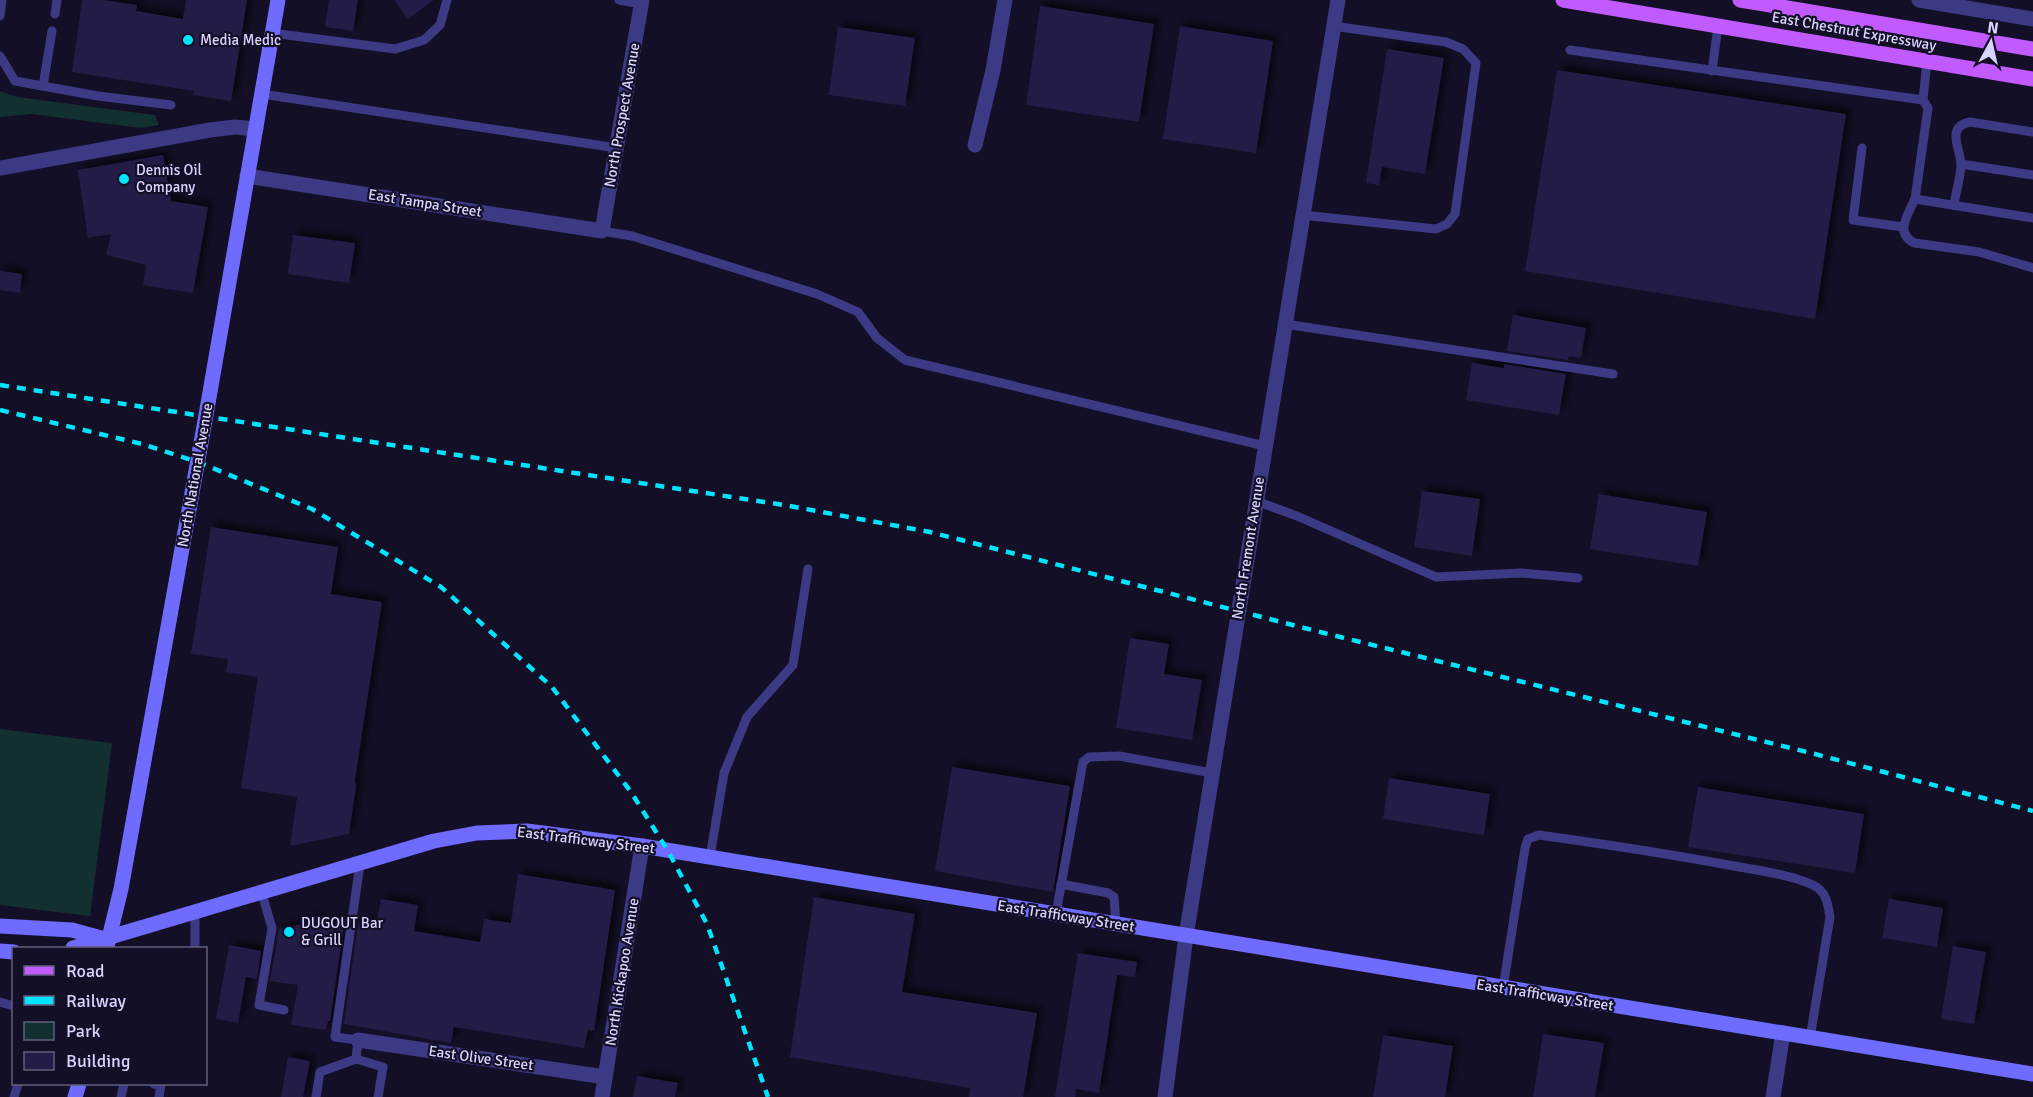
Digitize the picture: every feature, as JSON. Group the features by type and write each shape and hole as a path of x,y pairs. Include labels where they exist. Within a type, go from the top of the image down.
{"main road":[{"name":"North National Avenue","path":"107,944 121,889 278,0"},
{"name":"East Chestnut Expressway","path":"1563,0 2033,79"},
{"name":"East Chestnut Expressway","path":"1740,0 2033,49"},
{"name":"East Trafficway Street","path":"82,947 107,944 195,914 434,841 494,831 543,832 710,857 2033,1074"},
{"path":"0,926 72,930 107,944"}],"street":[{"path":"975,145 993,70 1005,0"},
{"name":"North Fremont Avenue","path":"1165,1097 1186,936 1338,0"},
{"path":"1919,0 2033,19"},
{"name":"North Prospect Avenue","path":"602,231 642,2"},
{"path":"0,168 210,130 235,127 256,129"},
{"name":"East Tampa Street","path":"247,176 602,231"},
{"name":"North Kickapoo Avenue","path":"602,1097 642,846"},
{"path":"1773,1097 1783,1034"},
{"name":"East Olive Street","path":"358,1040 605,1077"}],"lane":[{"path":"0,16 3,0"},
{"path":"55,14 57,0"},
{"path":"272,33 395,49 424,40 440,25 447,0"},
{"path":"619,0 642,2"},
{"path":"1302,215 1436,229 1447,224 1455,214 1476,63 1464,49 1446,42 1334,26"},
{"path":"1712,70 1718,26"},
{"path":"43,86 52,32"},
{"path":"1570,50 1923,100"},
{"path":"0,56 15,81 171,105"},
{"path":"1927,61 1923,100 1928,108 1915,199 1903,227 1904,235 1915,243 1979,252 2033,268"},
{"path":"262,94 617,148"},
{"path":"1954,205 1961,164 1956,138 1958,129 1963,123 1970,122 2033,132"},
{"path":"1862,148 1853,220 1903,227"},
{"path":"1961,164 2033,175"},
{"path":"1915,199 2033,218"},
{"path":"602,231 632,236 817,294 858,312 878,338 905,360 1265,446"},
{"path":"1285,324 1613,374"},
{"path":"1256,501 1297,516 1436,577 1521,573 1578,578"},
{"path":"710,857 724,773 747,717 793,665 808,569"},
{"path":"1056,915 1083,762 1089,757 1119,756 1212,773"},
{"path":"1503,987 1528,839 1539,836 1638,848 1757,870 1807,882 1820,890 1827,900 1830,916 1810,1038"},
{"path":"356,1059 358,1040 335,1037 360,864"},
{"path":"1061,884 1108,893 1114,897 1116,924"},
{"path":"262,894 272,928 259,1005 284,1010"},
{"path":"195,914 195,947"},
{"path":"316,1097 320,1072 356,1059 383,1067 378,1097"}],"green space":[{"path":"0,91 17,97 155,115 159,125 141,128 31,114 0,117"},
{"path":"0,729 112,743 90,916 0,905"}],"building":[{"path":"82,0 103,0 137,5 136,11 183,19 186,0 247,0 231,101 193,95 194,91 72,72"},
{"path":"329,0 358,0 353,31 325,27"},
{"path":"394,0 434,0 408,19"},
{"path":"1040,6 1154,24 1139,122 1026,105"},
{"path":"1180,26 1273,41 1256,153 1163,139"},
{"path":"838,27 915,38 905,106 829,95"},
{"path":"1387,49 1444,58 1425,174 1382,167 1379,185 1366,183"},
{"path":"1557,70 1846,114 1815,319 1525,271"},
{"path":"163,155 171,201 208,207 193,293 143,285 146,265 106,255 111,234 88,238 78,170"},
{"path":"293,235 355,243 349,283 288,274"},
{"path":"0,271 22,274 20,293 0,290"},
{"path":"1513,315 1586,328 1581,358 1569,356 1568,360 1507,351"},
{"path":"1472,363 1504,368 1504,364 1566,374 1559,415 1466,400"},
{"path":"1422,491 1480,499 1472,556 1414,547"},
{"path":"1599,494 1707,512 1698,566 1590,549"},
{"path":"211,527 338,547 331,594 382,602 349,834 290,846 297,797 241,788 258,677 226,672 228,659 191,654"},
{"path":"1130,638 1169,644 1164,674 1202,680 1192,740 1116,728"},
{"path":"952,767 1070,786 1053,892 935,871"},
{"path":"1389,778 1490,794 1484,835 1383,819"},
{"path":"1698,787 1864,814 1855,873 1688,847"},
{"path":"518,874 615,890 594,1031 588,1030 584,1048 454,1027 451,1043 344,1024 358,924 376,925 381,899 418,905 414,931 480,942 484,919 511,923"},
{"path":"814,897 915,914 902,992 1037,1013 1023,1097 969,1097 970,1088 790,1057"},
{"path":"1889,899 1943,908 1937,947 1882,938"},
{"path":"308,919 344,925 330,1021 328,1021 326,1030 291,1025 298,985 270,981 279,929 308,923"},
{"path":"229,945 261,951 257,979 246,977 238,1023 216,1019"},
{"path":"1953,946 1986,952 1974,1024 1941,1019"},
{"path":"1078,953 1137,962 1135,977 1117,975 1099,1093 1076,1089 1075,1097 1055,1097"},
{"path":"1543,1034 1604,1043 1595,1097 1533,1097"},
{"path":"1383,1035 1453,1046 1445,1097 1373,1097"},
{"path":"288,1057 310,1061 303,1097 281,1097"},
{"path":"637,1076 678,1083 675,1097 633,1097"}],"railway":[{"path":"0,385 784,505 930,532 2033,811"},
{"path":"0,410 142,444 198,462 312,509 441,587 552,687 631,792 668,851 707,924 768,1097"}],"place":[{"name":"Media Medic","path":"188,40"},
{"name":"Dennis Oil Company","path":"124,179"},
{"name":"DUGOUT Bar & Grill","path":"289,932"}]}
